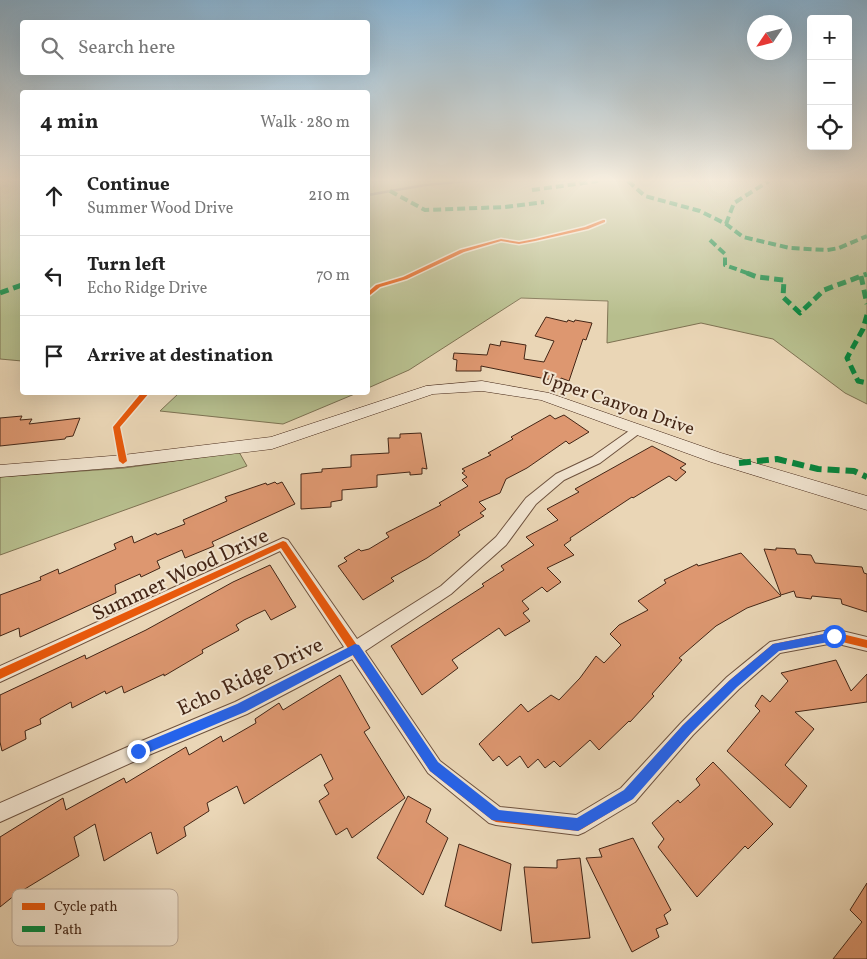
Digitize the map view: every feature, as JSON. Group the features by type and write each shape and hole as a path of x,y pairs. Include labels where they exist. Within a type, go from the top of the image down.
{"street":[{"name":"Upper Canyon Drive","path":"0,470 123,461 272,443 432,389 482,386 544,396 636,430 836,496 867,503"},
{"name":"Echo Ridge Drive","path":"0,813 146,747 241,708 355,649 446,590 501,541 531,501 560,477 596,460 636,430"},
{"name":"Summer Wood Drive","path":"0,674 283,544 434,767 496,816 578,825 628,795 687,729 734,683 776,647 834,636 867,644"}],"green space":[{"path":"0,226 20,226 20,361 0,359"},
{"path":"370,226 867,226 867,404 845,393 773,339 701,323 607,343 608,301 521,298 409,370 370,387"},
{"path":"177,395 352,395 283,424 160,411"},
{"path":"239,452 247,466 0,555 0,477 124,468"}],"building":[{"path":"546,317 567,322 568,320 574,322 575,320 592,323 586,340 583,339 569,381 561,378 560,380 546,379 481,366 481,371 456,371 457,360 453,359 454,353 487,355 490,344 500,346 501,341 526,345 524,359 544,362 554,341 535,336"},
{"path":"550,415 555,419 564,415 589,432 569,444 566,441 527,468 506,479 500,493 479,502 486,509 480,513 484,516 458,532 460,535 427,558 391,578 394,581 363,600 338,566 347,561 344,558 359,549 361,551 369,549 389,537 386,533 441,505 439,503 468,486 462,480 467,477 462,473 465,471 462,469 491,455 488,453 513,439 511,437"},
{"path":"22,416 20,420 32,419 29,424 80,418 73,436 66,437 65,439 0,446 0,418"},
{"path":"421,433 427,469 422,468 422,474 410,475 410,472 377,475 377,487 342,490 342,500 331,502 331,507 301,509 301,474 322,472 322,469 351,467 351,455 389,453 388,438 400,438 400,434"},
{"path":"652,446 686,464 680,468 686,472 676,481 669,476 632,497 570,538 571,540 564,545 574,555 547,568 561,582 547,592 542,587 522,601 529,609 523,613 530,621 505,636 499,628 452,660 458,668 422,695 391,646 484,586 482,584 504,570 501,566 534,545 526,537 558,520 547,509 579,492 575,489"},
{"path":"275,482 277,484 282,482 295,504 212,542 214,546 185,558 182,550 157,561 160,568 141,577 140,574 115,585 116,593 20,637 19,628 0,636 0,595 41,580 40,577 58,569 59,574 116,549 114,544 132,536 134,543 156,533 157,535 185,524 183,520 227,501 225,497 266,483 267,485"},
{"path":"776,548 795,549 797,554 811,555 815,563 862,567 864,573 867,574 867,612 842,604 841,599 812,596 811,599 796,597 794,591 781,595 764,549 776,550"},
{"path":"741,553 781,596 747,608 716,626 679,658 682,660 652,694 654,696 630,722 599,750 590,740 560,767 554,761 545,768 538,759 528,768 520,756 507,766 499,756 493,761 479,744 521,704 528,712 551,695 559,700 580,678 596,656 604,663 621,645 610,634 619,625 648,610 638,601 666,583 664,580 697,564 698,566"},
{"path":"270,565 296,607 271,620 265,610 244,620 236,625 239,630 202,650 203,653 164,676 164,674 124,693 122,686 106,694 105,691 72,708 71,702 40,719 41,724 25,731 26,739 2,751 0,742 0,695 85,655 86,659 146,630 233,582"},
{"path":"836,660 851,691 867,674 867,702 795,712 814,729 785,765 807,786 790,808 727,751 760,711 755,706 762,695 770,702 788,681 781,673"},
{"path":"340,675 370,728 364,732 405,798 352,838 347,828 336,835 319,801 329,794 324,785 333,779 321,754 244,804 237,786 207,803 209,811 184,827 186,836 157,854 151,832 104,861 95,824 74,837 79,856 25,889 12,889 12,897 0,907 0,837 63,798 66,810 124,778 126,783 186,747 189,755 221,736 223,742 256,723 255,719 279,703 283,710"},
{"path":"713,762 773,824 748,849 745,846 697,897 658,847 664,839 652,823 678,800 680,803 700,785 696,779"},
{"path":"408,796 431,809 426,822 448,838 423,895 377,858"},
{"path":"633,838 671,910 664,915 668,924 656,929 659,937 632,952 586,858 602,857 599,849"},
{"path":"459,844 511,864 501,931 445,906"},
{"path":"580,858 590,938 532,943 524,867 557,868 557,860"},
{"path":"867,883 867,959 833,959 862,922 850,910"}],"marked path":[{"path":"728,226 743,237 790,248 827,250 839,248 867,236"},
{"path":"710,240 725,254 725,265 757,277 784,280 783,297 800,313 824,290 867,274"},
{"path":"861,276 867,304"},
{"path":"0,293 20,286"},
{"path":"867,315 863,329 847,358 858,381 867,383"},
{"path":"739,463 777,459 818,469 854,471 867,477"}],"cycle path":[{"path":"370,292 378,286 405,278 462,251 501,240 519,243 591,226"},
{"path":"123,461 116,427 143,395"},
{"path":"0,674 283,544 434,767 496,816 578,825 628,795 687,729 733,683 776,647 834,636 867,644"}],"route":[{"path":"138,751 241,708 355,649 434,767 496,816 578,825 628,795 687,729 734,683 776,647 834,636"}]}
